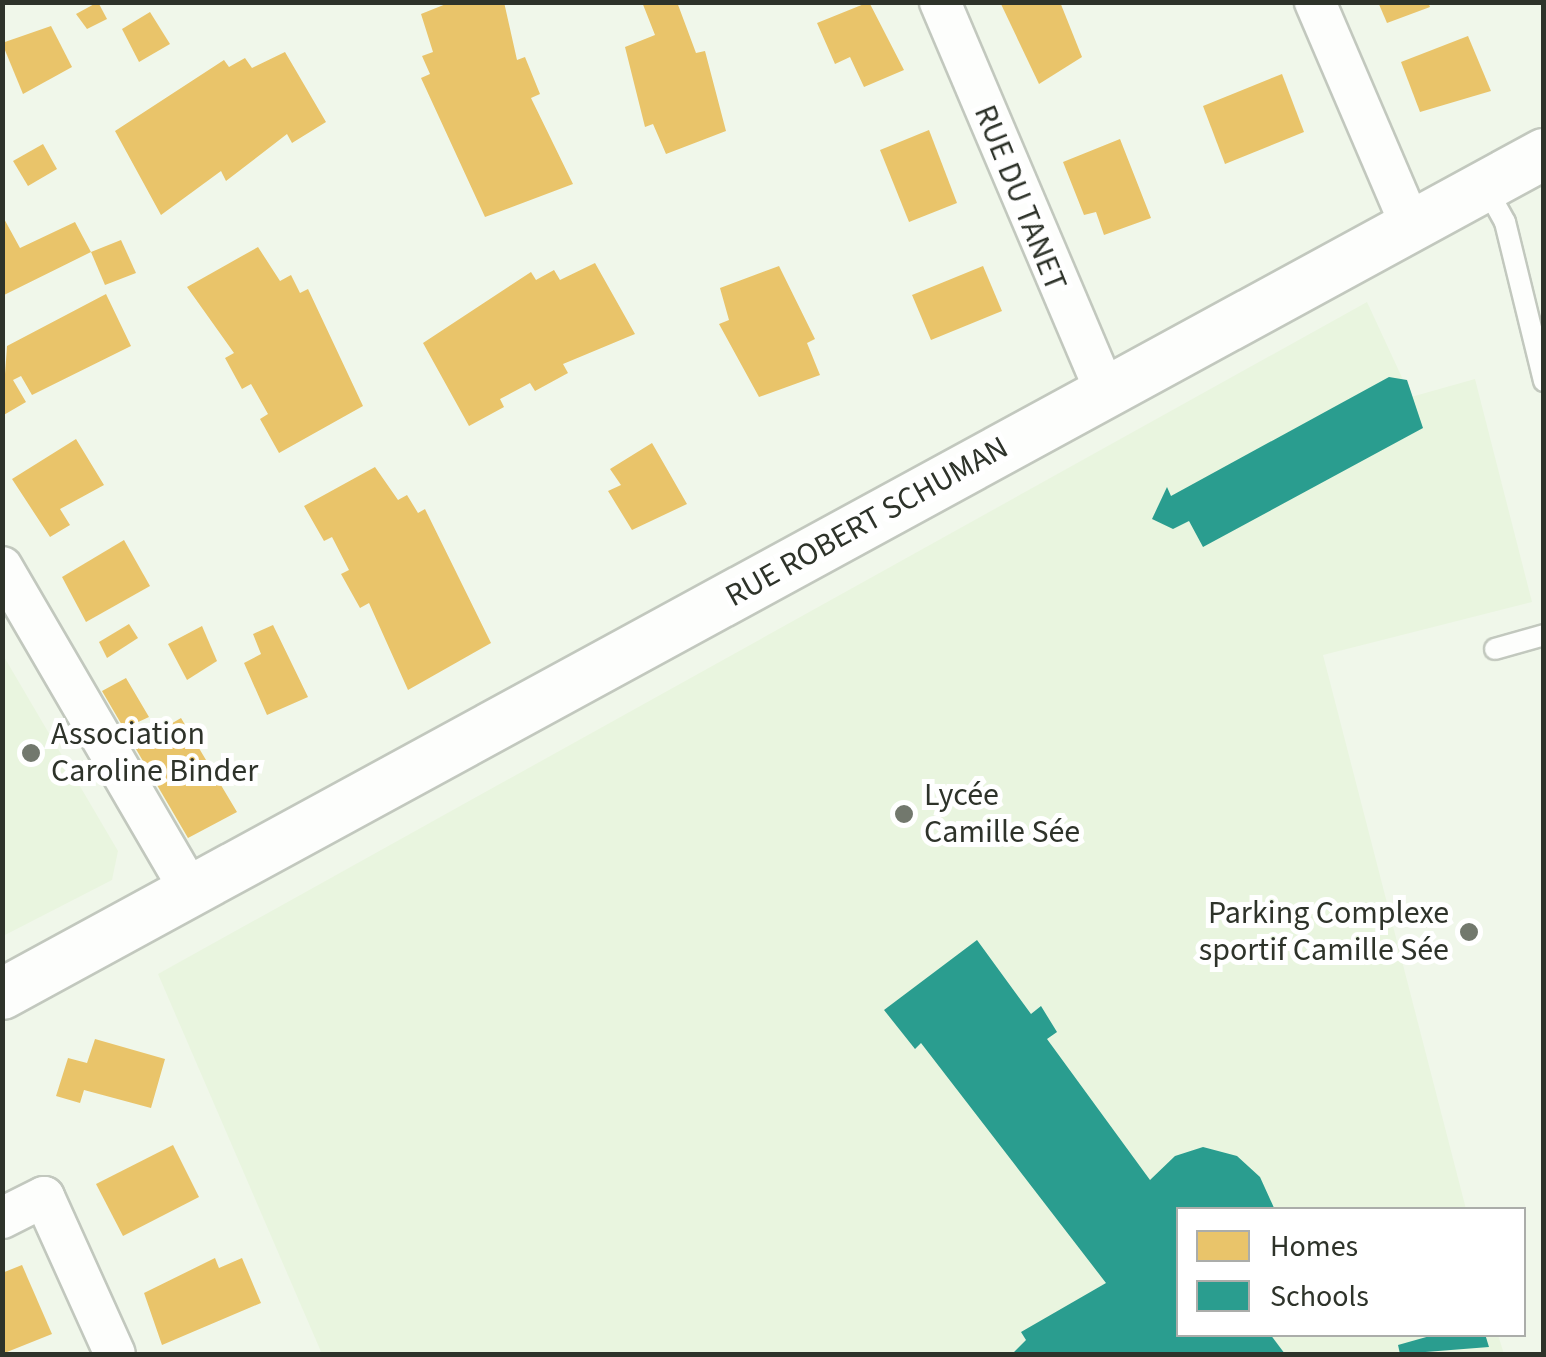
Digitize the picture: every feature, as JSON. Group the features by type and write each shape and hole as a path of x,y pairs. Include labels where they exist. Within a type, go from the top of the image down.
{"street":[{"name":"RUE DU TANET","path":"940,2 1105,391"},
{"path":"1314,2 1410,224"},
{"name":"RUE ROBERT SCHUMAN","path":"2,994 1544,154"},
{"path":"2,567 192,893"},
{"path":"2,1218 44,1196 115,1354"}],"lane":[{"path":"1484,184 1505,222 1544,380"},
{"path":"1494,648 1544,635"}],"shaded area":[{"name":"Lycée Camille Sée","path":"1367,302 1411,397 1475,379 1532,602 1323,655 1465,1207 1176,1207 1176,1337 1499,1337 1504,1354 322,1354 158,974"},
{"name":"Association Caroline Binder","path":"3,655 118,851 112,880 3,936"}],"building: Homes":[{"path":"98,2 107,19 87,29 76,14"},
{"path":"451,2 504,2 517,60 525,57 540,94 531,98 573,184 485,217 421,78 430,74 422,56 433,52 421,14"},
{"path":"642,2 677,2 696,53 705,51 726,131 666,154 653,124 645,127 625,47 655,35"},
{"path":"869,2 904,70 864,87 850,57 835,64 817,23"},
{"path":"1000,2 1060,2 1082,57 1039,84"},
{"path":"1378,2 1428,2 1430,7 1387,23"},
{"path":"150,12 170,44 139,62 122,29"},
{"path":"51,26 72,67 23,94 2,43"},
{"path":"1468,36 1491,91 1420,112 1401,62"},
{"path":"285,52 326,122 292,143 287,134 226,181 221,171 161,215 115,131 224,60 229,67 245,58 252,68"},
{"path":"1282,74 1304,132 1225,164 1203,106"},
{"path":"929,130 957,203 909,222 880,150"},
{"path":"1120,139 1151,218 1104,235 1096,212 1084,215 1063,162"},
{"path":"43,144 57,169 28,186 13,161"},
{"path":"2,215 20,248 75,222 91,252 2,296"},
{"path":"121,240 136,273 105,285 91,252"},
{"path":"258,247 280,281 291,275 300,293 308,289 363,406 279,453 260,419 268,414 251,384 242,389 225,358 234,353 187,287"},
{"path":"595,263 635,334 563,364 568,373 535,391 530,383 500,399 504,407 469,426 423,343 531,272 536,280 554,270 560,280"},
{"path":"779,266 815,339 807,343 820,375 759,397 719,324 729,320 720,288"},
{"path":"983,266 1002,311 931,340 912,295"},
{"path":"106,294 131,346 32,395 21,376 13,380 26,402 2,416 7,346"},
{"path":"76,439 104,485 60,509 70,525 50,537 12,479"},
{"path":"652,443 687,504 632,530 608,491 621,485 610,469"},
{"path":"375,467 398,500 407,495 418,513 425,509 491,643 408,690 369,603 360,608 341,574 349,570 332,537 324,541 304,506"},
{"path":"124,540 150,586 86,622 62,577"},
{"path":"129,624 138,638 107,658 99,642"},
{"path":"273,625 308,697 267,715 244,663 261,654 253,634"},
{"path":"202,626 217,661 187,680 168,644"},
{"path":"126,678 149,717 136,723 145,739 181,718 237,812 188,838 102,691"},
{"path":"95,1039 165,1059 151,1108 84,1090 80,1103 56,1096 68,1058 87,1063"},
{"path":"173,1145 199,1197 123,1236 96,1184"},
{"path":"215,1258 219,1268 242,1258 261,1303 162,1345 144,1293"},
{"path":"22,1265 52,1334 2,1354 2,1273"}],"building: Schools":[{"path":"1389,377 1407,380 1423,428 1203,547 1189,521 1173,529 1152,519 1167,487 1171,496"},
{"path":"977,940 1031,1014 1041,1006 1057,1032 1047,1039 1150,1180 1175,1156 1203,1147 1237,1156 1260,1177 1274,1207 1176,1207 1176,1337 1272,1337 1285,1354 1012,1354 1026,1340 1021,1332 1106,1283 921,1043 915,1049 884,1010"},
{"path":"1426,1337 1486,1337 1489,1347 1400,1354 1398,1345"}],"place":[{"name":"Association Caroline Binder","path":"31,753"},
{"name":"Lycée Camille Sée","path":"904,814"},
{"name":"Parking Complexe sportif Camille Sée","path":"1469,932"}]}
